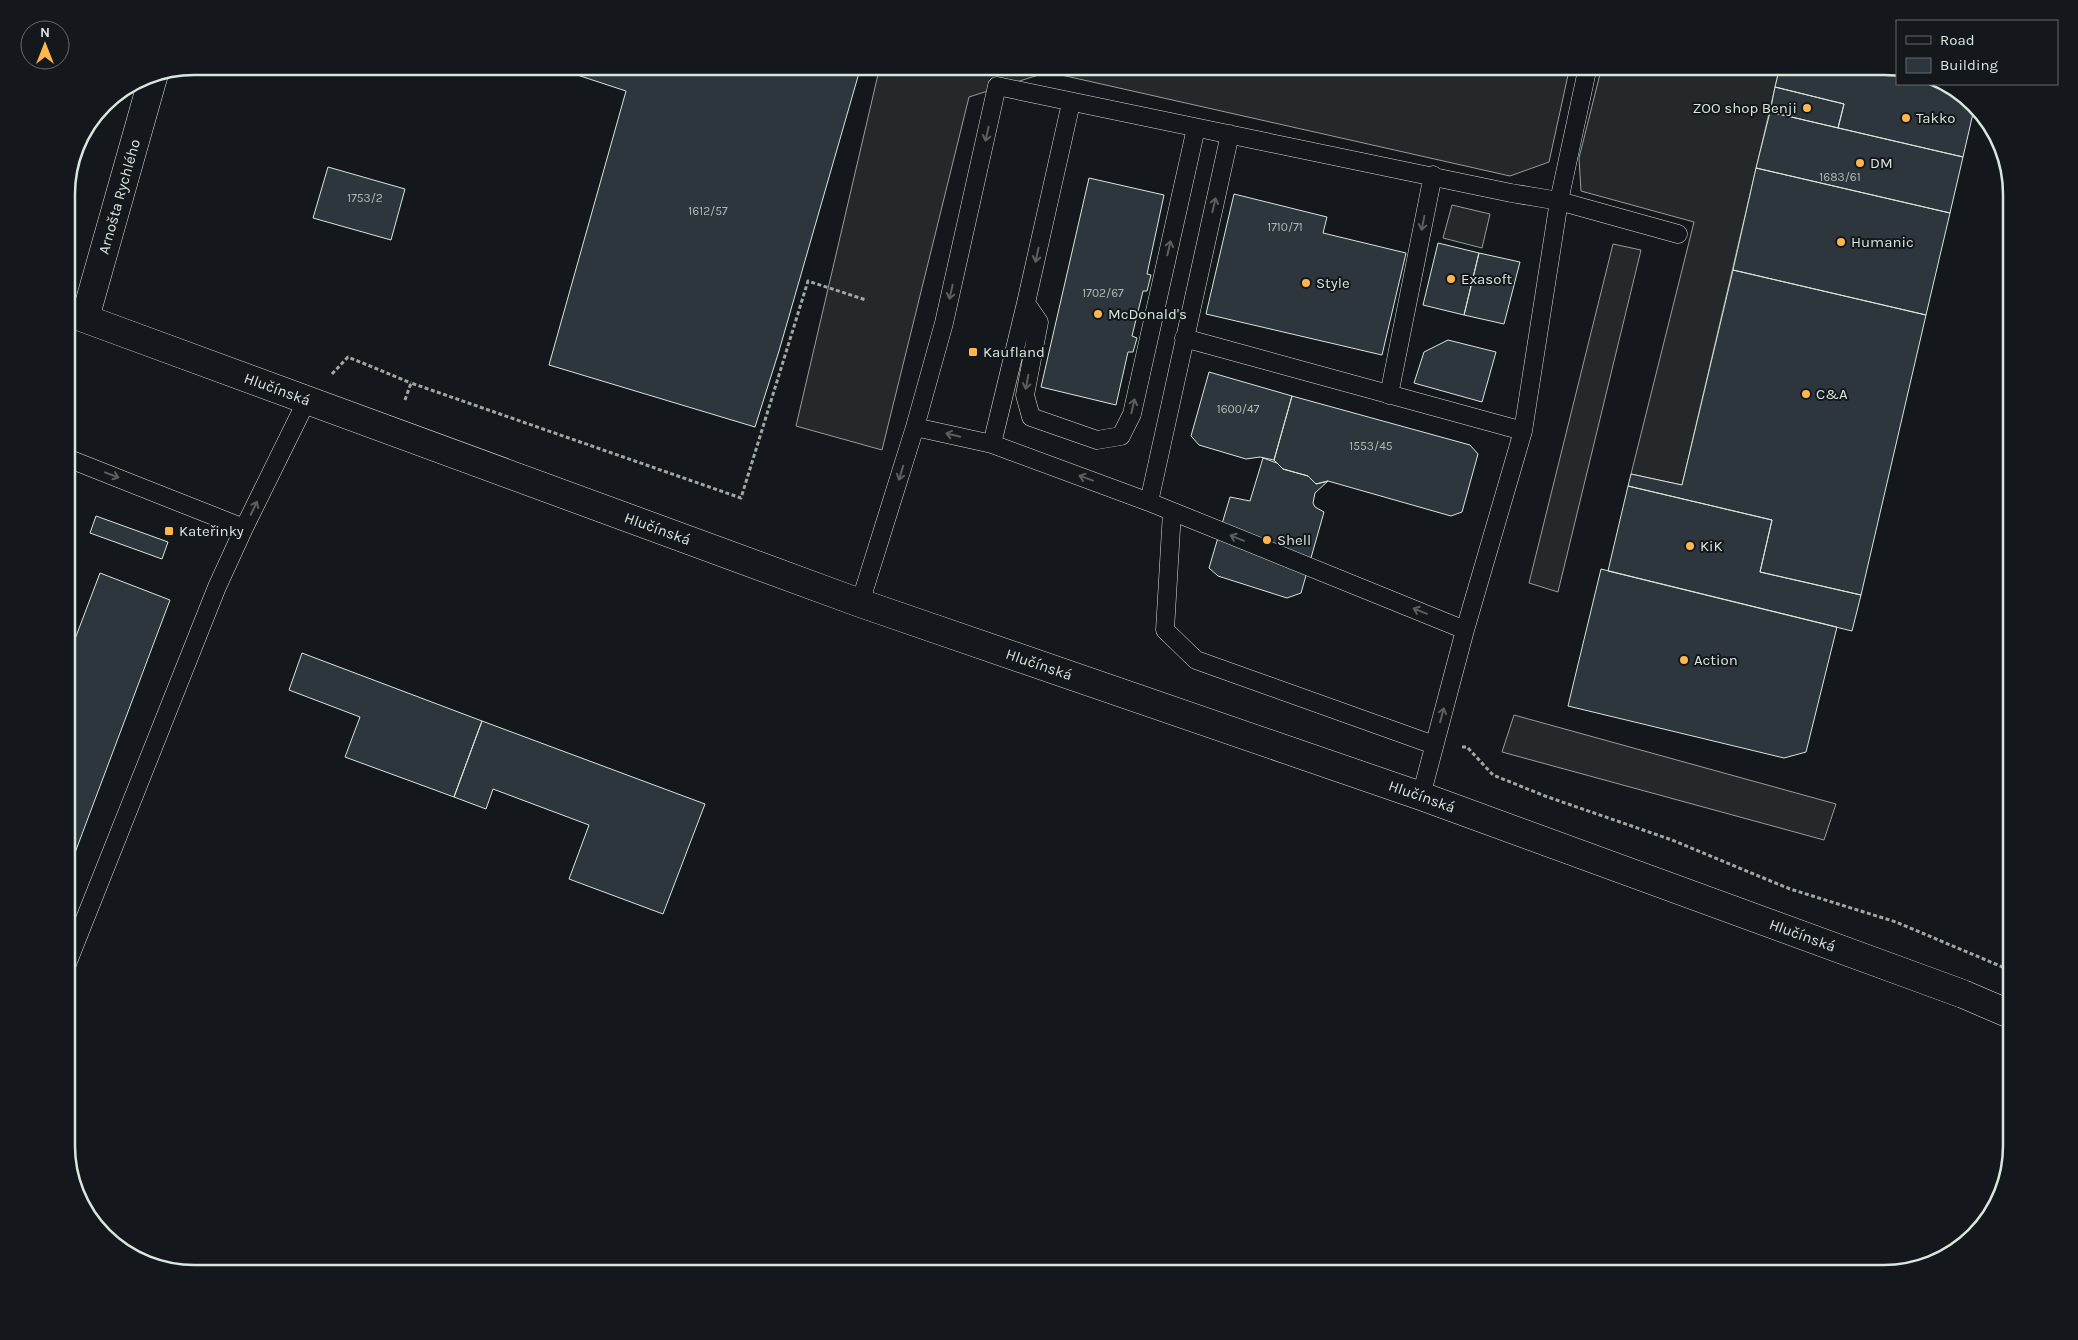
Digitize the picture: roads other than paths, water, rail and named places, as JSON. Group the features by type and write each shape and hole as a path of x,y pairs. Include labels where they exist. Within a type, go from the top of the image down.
{"main road":[{"name":"Arnošta Rychlého","path":"76,315 151,83"},
{"name":"Hlučínská","path":"76,315 860,603 1421,796 1964,994 2003,1011"}],"lane":[{"path":"1421,796 1465,630 1523,431 1559,201 1586,75"},
{"path":"860,603 915,427 944,323 997,86 1071,103 1511,193 1559,201 1678,234"},
{"path":"992,444 1071,103"},
{"path":"1026,303 1039,322 1025,395 1031,417 1097,440 1121,436 1132,414 1196,128"},
{"path":"1149,502 1230,134"},
{"path":"1389,395 1433,176"},
{"path":"1184,338 1523,431"},
{"path":"75,942 218,587 244,528 306,400"},
{"path":"915,427 992,444 1149,502 1465,630"},
{"path":"75,462 244,528"},
{"path":"1172,512 1165,630 1196,660 1434,746"}],"place":[{"name":"ZOO shop Benji","path":"1807,108"},
{"name":"Takko","path":"1906,118"},
{"name":"DM","path":"1860,163"},
{"name":"Humanic","path":"1841,242"},
{"name":"Exasoft","path":"1451,279"},
{"name":"Style","path":"1306,283"},
{"name":"McDonald's","path":"1098,314"},
{"name":"Kaufland","path":"973,352"},
{"name":"C&A","path":"1806,394"},
{"name":"Kateřinky","path":"169,531"},
{"name":"Shell","path":"1267,540"},
{"name":"KiK","path":"1690,546"},
{"name":"Action","path":"1684,660"}]}
